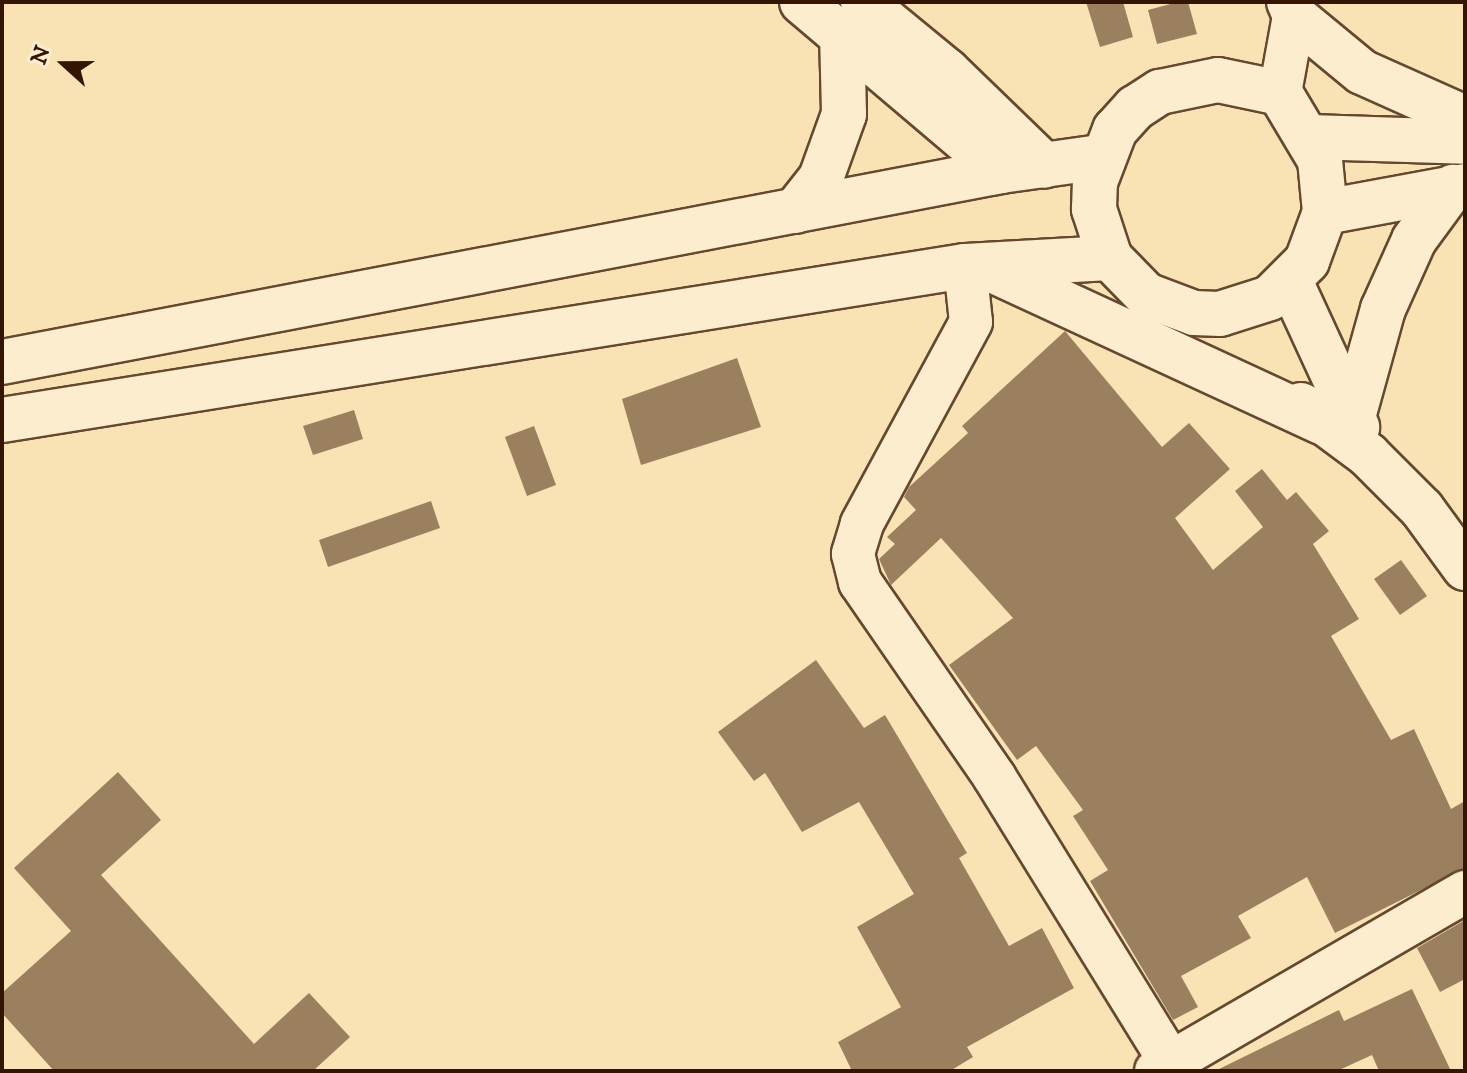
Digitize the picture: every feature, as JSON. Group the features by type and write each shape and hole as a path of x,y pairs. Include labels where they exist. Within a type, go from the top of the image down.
{"main road":[{"path":"802,2 852,18 947,71 1045,166"},
{"path":"1291,9 1362,72 1465,118"},
{"path":"852,18 1001,171"},
{"path":"795,211 821,178 844,114 852,18"},
{"path":"1194,313 1246,308 1290,281 1307,261 1325,212 1320,160 1310,137 1280,93 1218,80 1160,92 1135,108 1101,157 1094,209 1110,258 1146,295 1194,313 1347,432 1422,509 1465,568"},
{"path":"1310,137 1465,142"},
{"path":"2,362 1001,171 1101,157"},
{"path":"1325,212 1459,187"},
{"path":"1347,432 1383,309 1414,240 1459,187"},
{"path":"2,420 972,266 1110,258"},
{"path":"972,266 1347,432"},
{"path":"1290,281 1347,432"}],"street":[{"path":"1280,93 1291,9"},
{"path":"972,266 971,322 862,524 853,554 860,582 995,778 1167,1068 1465,892"}],"building":[{"path":"1086,2 1123,2 1133,37 1100,47"},
{"path":"1188,2 1197,34 1157,44 1148,10"},
{"path":"1065,331 1162,447 1189,423 1230,469 1175,518 1213,570 1263,527 1235,491 1262,469 1287,500 1296,492 1329,531 1313,544 1359,619 1331,636 1391,740 1414,729 1451,809 1465,801 1465,868 1335,933 1307,877 1238,916 1251,938 1181,976 1198,1007 1173,1020 1090,881 1108,870 1073,816 1083,810 1036,746 1017,760 949,665 1013,618 941,538 891,585 879,559 895,544 887,537 916,510 904,497 909,487 968,433 962,426"},
{"path":"737,358 761,427 641,465 622,399"},
{"path":"354,410 363,439 313,455 303,426"},
{"path":"534,426 556,485 527,496 505,437"},
{"path":"431,501 440,528 328,567 319,540"},
{"path":"1401,560 1427,596 1400,615 1374,579"},
{"path":"816,660 864,728 885,715 967,853 959,858 1009,946 1042,928 1074,988 967,1047 973,1057 950,1071 852,1071 838,1042 901,1007 857,927 914,894 859,802 802,832 765,773 754,781 718,732"},
{"path":"118,772 161,820 101,875 254,1044 309,993 350,1037 313,1071 54,1071 2,1013 2,993 71,931 14,868"},
{"path":"1465,920 1465,979 1440,992 1417,948"},
{"path":"1412,989 1451,1071 1379,1071 1372,1055 1337,1071 1215,1071 1339,1010 1344,1021"}]}
